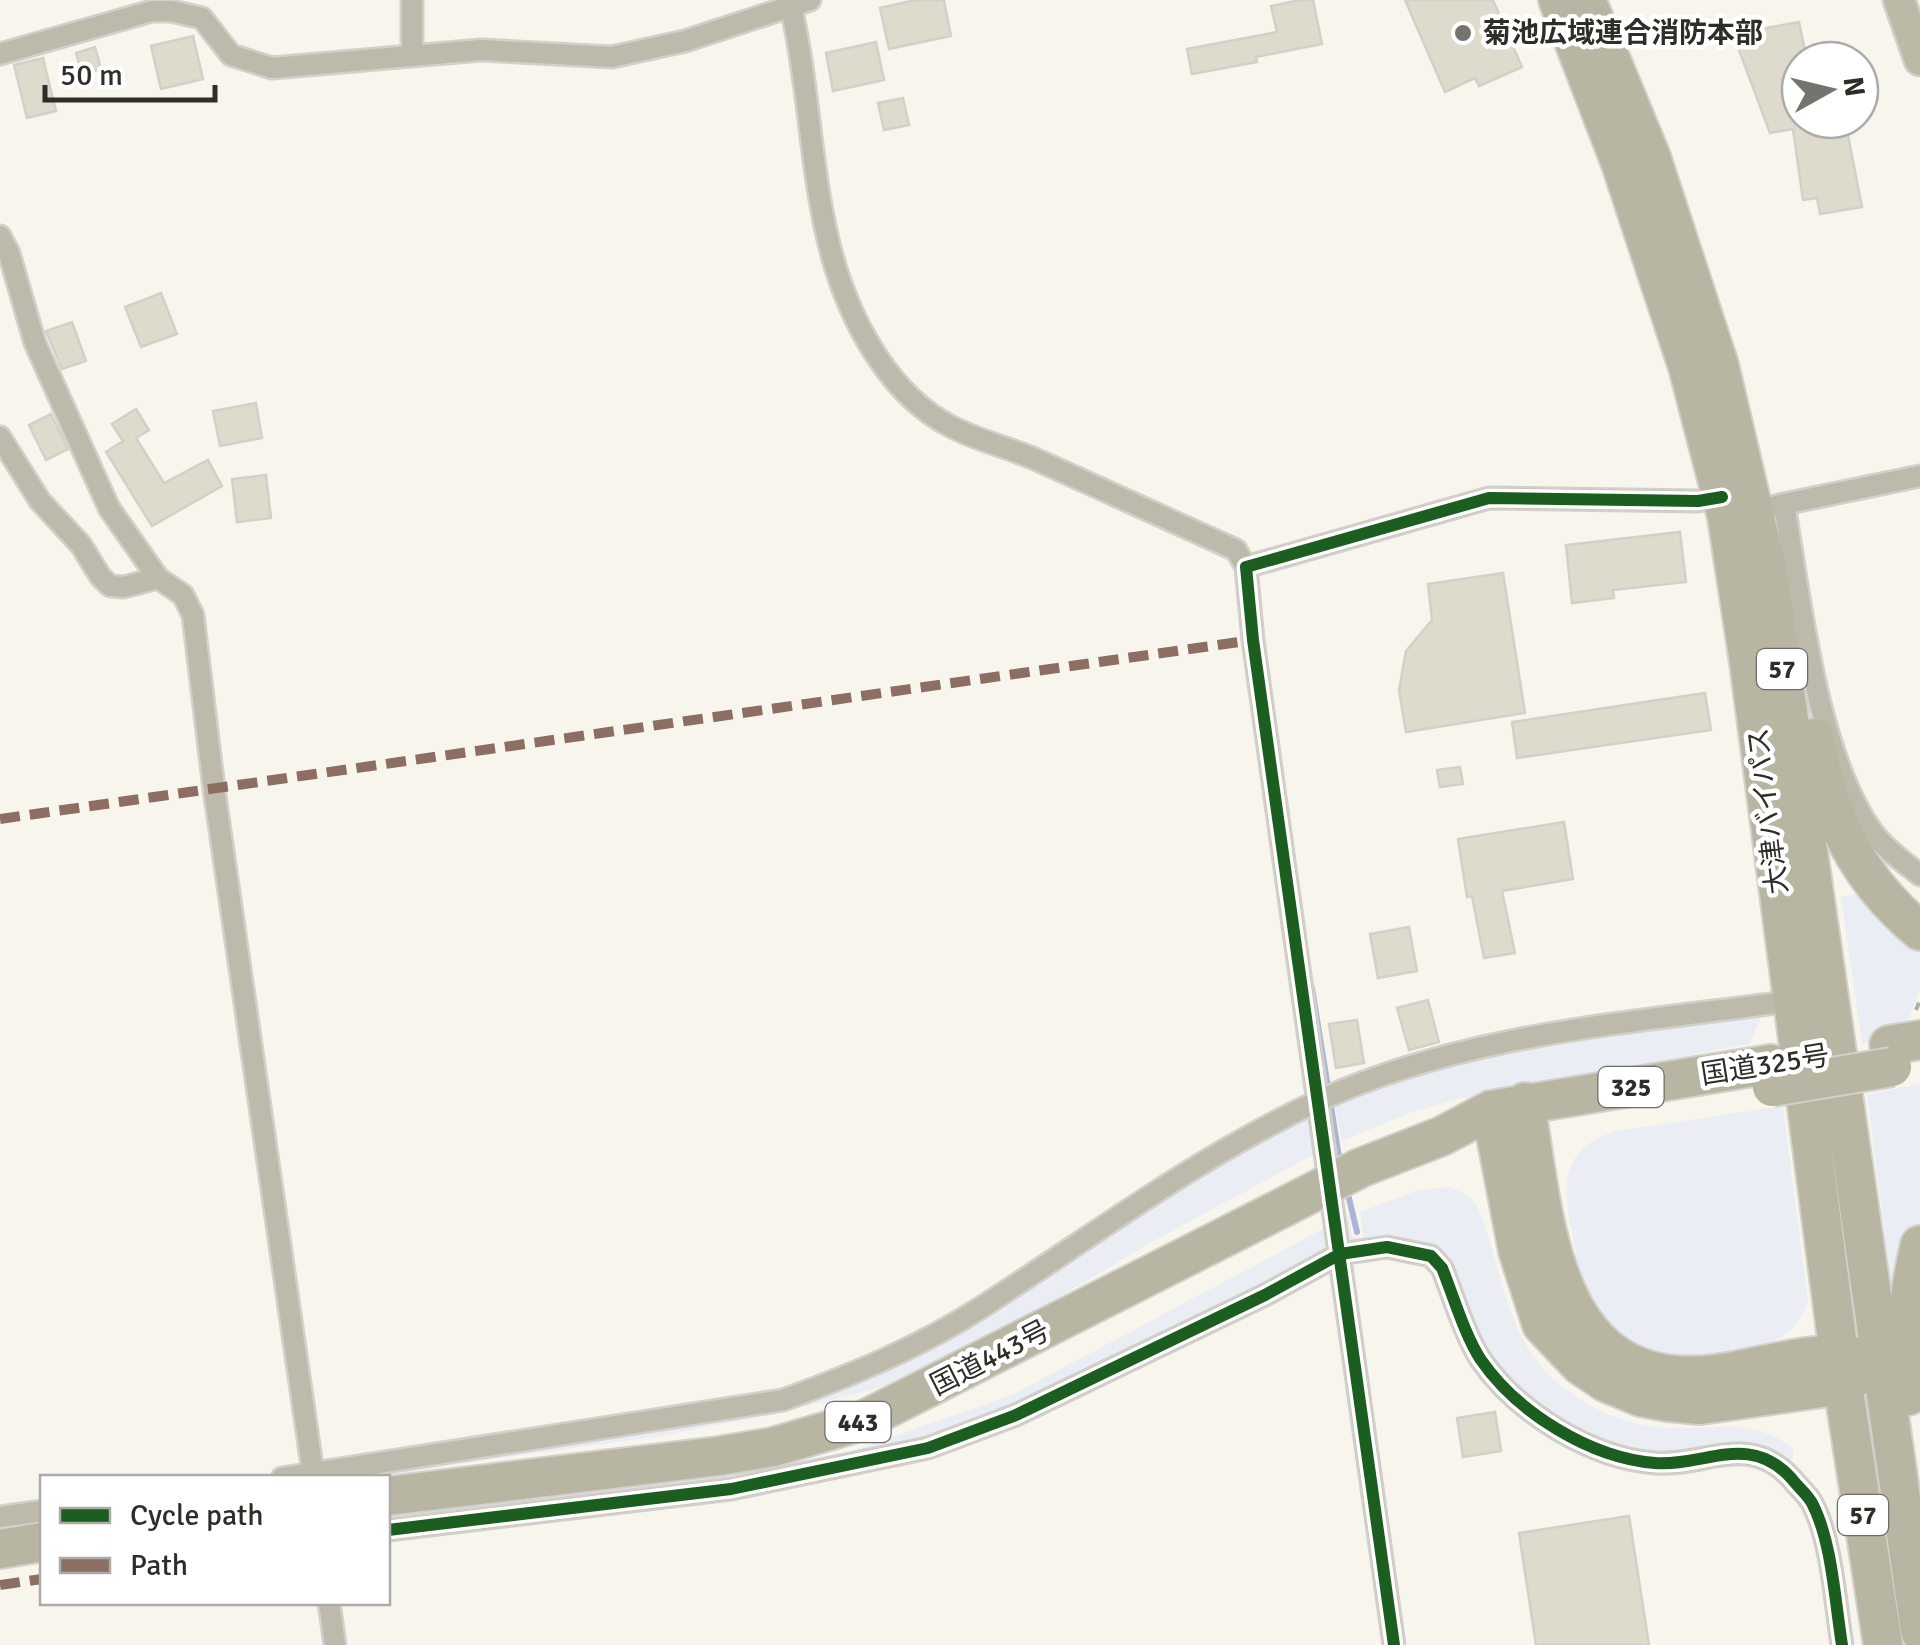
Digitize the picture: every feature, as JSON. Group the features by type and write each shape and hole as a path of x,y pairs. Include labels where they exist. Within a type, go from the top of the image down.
{"highway":[{"name":"大津バイパス","path":"1558,0 1622,164 1688,367 1747,507 1768,574 1920,1631"},
{"name":"大津バイパス","path":"1586,0 1651,156 1718,365 1747,507 1750,662 1791,1001 1883,1645"},
{"name":"57","path":"1768,574 1790,616 1831,809 1857,862 1889,905 1920,931"},
{"name":"国道325号","path":"1510,1119 1905,1054"},
{"path":"1510,1119 1575,1314 1599,1344 1640,1370 1681,1375 1841,1368 1882,1362"},
{"name":"国道443号","path":"390,1496 719,1456 773,1447 862,1421 1360,1168 1442,1136 1510,1119"},
{"path":"1920,1245 1909,1292 1905,1368 1920,1514"},
{"path":"0,1548 40,1542"}],"street":[{"path":"412,0 412,55"},
{"path":"1899,0 1920,60"},
{"path":"0,54 158,10 202,18 231,55 272,68 480,50 612,56 685,40 800,4 802,55 818,184 836,267 848,302 880,362 918,404 949,426 1029,456 1236,550 1246,567 1394,1645"},
{"path":"0,236 10,254 35,343 108,508 158,578 183,595 193,615 214,789 314,1473"},
{"path":"0,436 40,501 81,545 110,586 158,578"},
{"path":"1246,567 1489,498 1698,501 1747,507 1920,476"},
{"path":"1747,507 1806,635 1839,764 1874,834 1920,875"},
{"path":"301,1475 783,1400 854,1374 980,1309 1184,1173 1318,1101 1442,1054 1512,1040 1791,1001"},
{"path":"390,1530 731,1489 928,1448 1016,1415 1340,1254 1387,1247 1431,1256 1442,1268 1479,1358 1518,1402 1574,1439 1654,1463 1741,1452 1783,1470 1811,1502 1828,1553 1842,1645"},
{"path":"0,1517 40,1511"},
{"path":"329,1605 335,1645"}],"shaded area":[{"path":"1868,891 1920,939 1920,989 1902,1037 1862,1044 1841,897"},
{"path":"1759,1014 1749,1044 1458,1099 1409,1113 1342,1141 1334,1104 1346,1096 1464,1059 1512,1048"},
{"path":"1920,1084 1920,1221 1892,1290 1867,1094"},
{"path":"1783,1106 1808,1302 1802,1315 1787,1333 1768,1344 1702,1356 1663,1356 1629,1340 1599,1315 1584,1287 1568,1212 1568,1178 1573,1163 1596,1139 1617,1131"},
{"path":"1302,1119 1312,1123 1318,1152 1148,1244 977,1346 877,1388 780,1413 660,1436 390,1476 356,1475 816,1395 1228,1154"},
{"path":"1446,1187 1464,1193 1477,1206 1523,1340 1545,1371 1569,1392 1612,1416 1648,1426 1760,1431 1794,1450 1791,1463 1629,1451 1558,1423 1512,1386 1473,1334 1451,1272 1345,1242 1339,1221 1349,1216 1352,1237 1363,1238 1360,1212 1419,1190"},
{"path":"1327,1227 1331,1248 1321,1257 1052,1389 969,1425 787,1473 390,1521 390,1518 505,1501 712,1478 852,1451 1012,1395"}],"building":[{"path":"915,0 944,0 951,36 889,49 880,8"},
{"path":"1313,0 1322,44 1192,74 1187,49 1277,32 1271,6"},
{"name":"菊池広域連合消防本部","path":"1405,0 1493,0 1522,67 1479,86 1475,78 1445,92"},
{"path":"1799,22 1803,40 1780,40 1780,131 1770,133 1733,34"},
{"path":"193,36 203,79 161,89 151,46"},
{"path":"876,42 884,80 833,91 826,53"},
{"path":"95,47 101,69 82,74 76,53"},
{"path":"43,58 56,111 27,118 14,65"},
{"path":"903,98 909,125 884,130 878,103"},
{"path":"1795,140 1849,140 1862,207 1820,214 1817,198 1803,200"},
{"path":"161,293 177,334 141,347 125,307"},
{"path":"72,322 86,361 62,369 46,331"},
{"path":"256,403 262,438 220,446 213,411"},
{"path":"136,409 149,430 136,438 164,483 208,460 222,486 152,526 106,452 123,441 112,424"},
{"path":"51,414 68,449 46,460 29,425"},
{"path":"266,475 271,518 237,522 232,479"},
{"path":"1680,532 1686,582 1613,590 1614,598 1572,603 1566,545"},
{"path":"1503,573 1525,713 1406,732 1399,690 1406,651 1432,620 1428,584"},
{"path":"1705,693 1711,730 1517,758 1512,722"},
{"path":"1460,767 1463,784 1440,787 1437,770"},
{"path":"1564,822 1573,879 1502,891 1515,953 1484,958 1472,896 1467,897 1458,839"},
{"path":"1409,927 1417,971 1378,978 1370,934"},
{"path":"1428,1000 1439,1042 1409,1050 1397,1008"},
{"path":"1357,1020 1364,1063 1336,1068 1329,1024"},
{"path":"1495,1412 1501,1451 1463,1457 1457,1418"},
{"path":"1629,1516 1649,1645 1536,1645 1519,1533"}],"waterway":[{"path":"1312,988 1340,1163"},
{"path":"1347,1190 1357,1232"}],"marked path":[{"path":"0,819 1253,640"},
{"path":"0,1585 40,1579"}],"cycle path":[{"path":"1394,1645 1246,567 1489,498 1698,501 1722,497"},
{"path":"390,1530 731,1489 928,1448 1016,1415 1265,1295 1340,1254 1387,1247 1431,1256 1442,1268 1481,1360 1514,1397 1557,1429 1605,1452 1630,1459 1673,1463 1743,1454 1776,1465 1808,1497 1819,1518 1842,1645"}],"place":[{"name":"菊池広域連合消防本部","path":"1463,33"}]}
